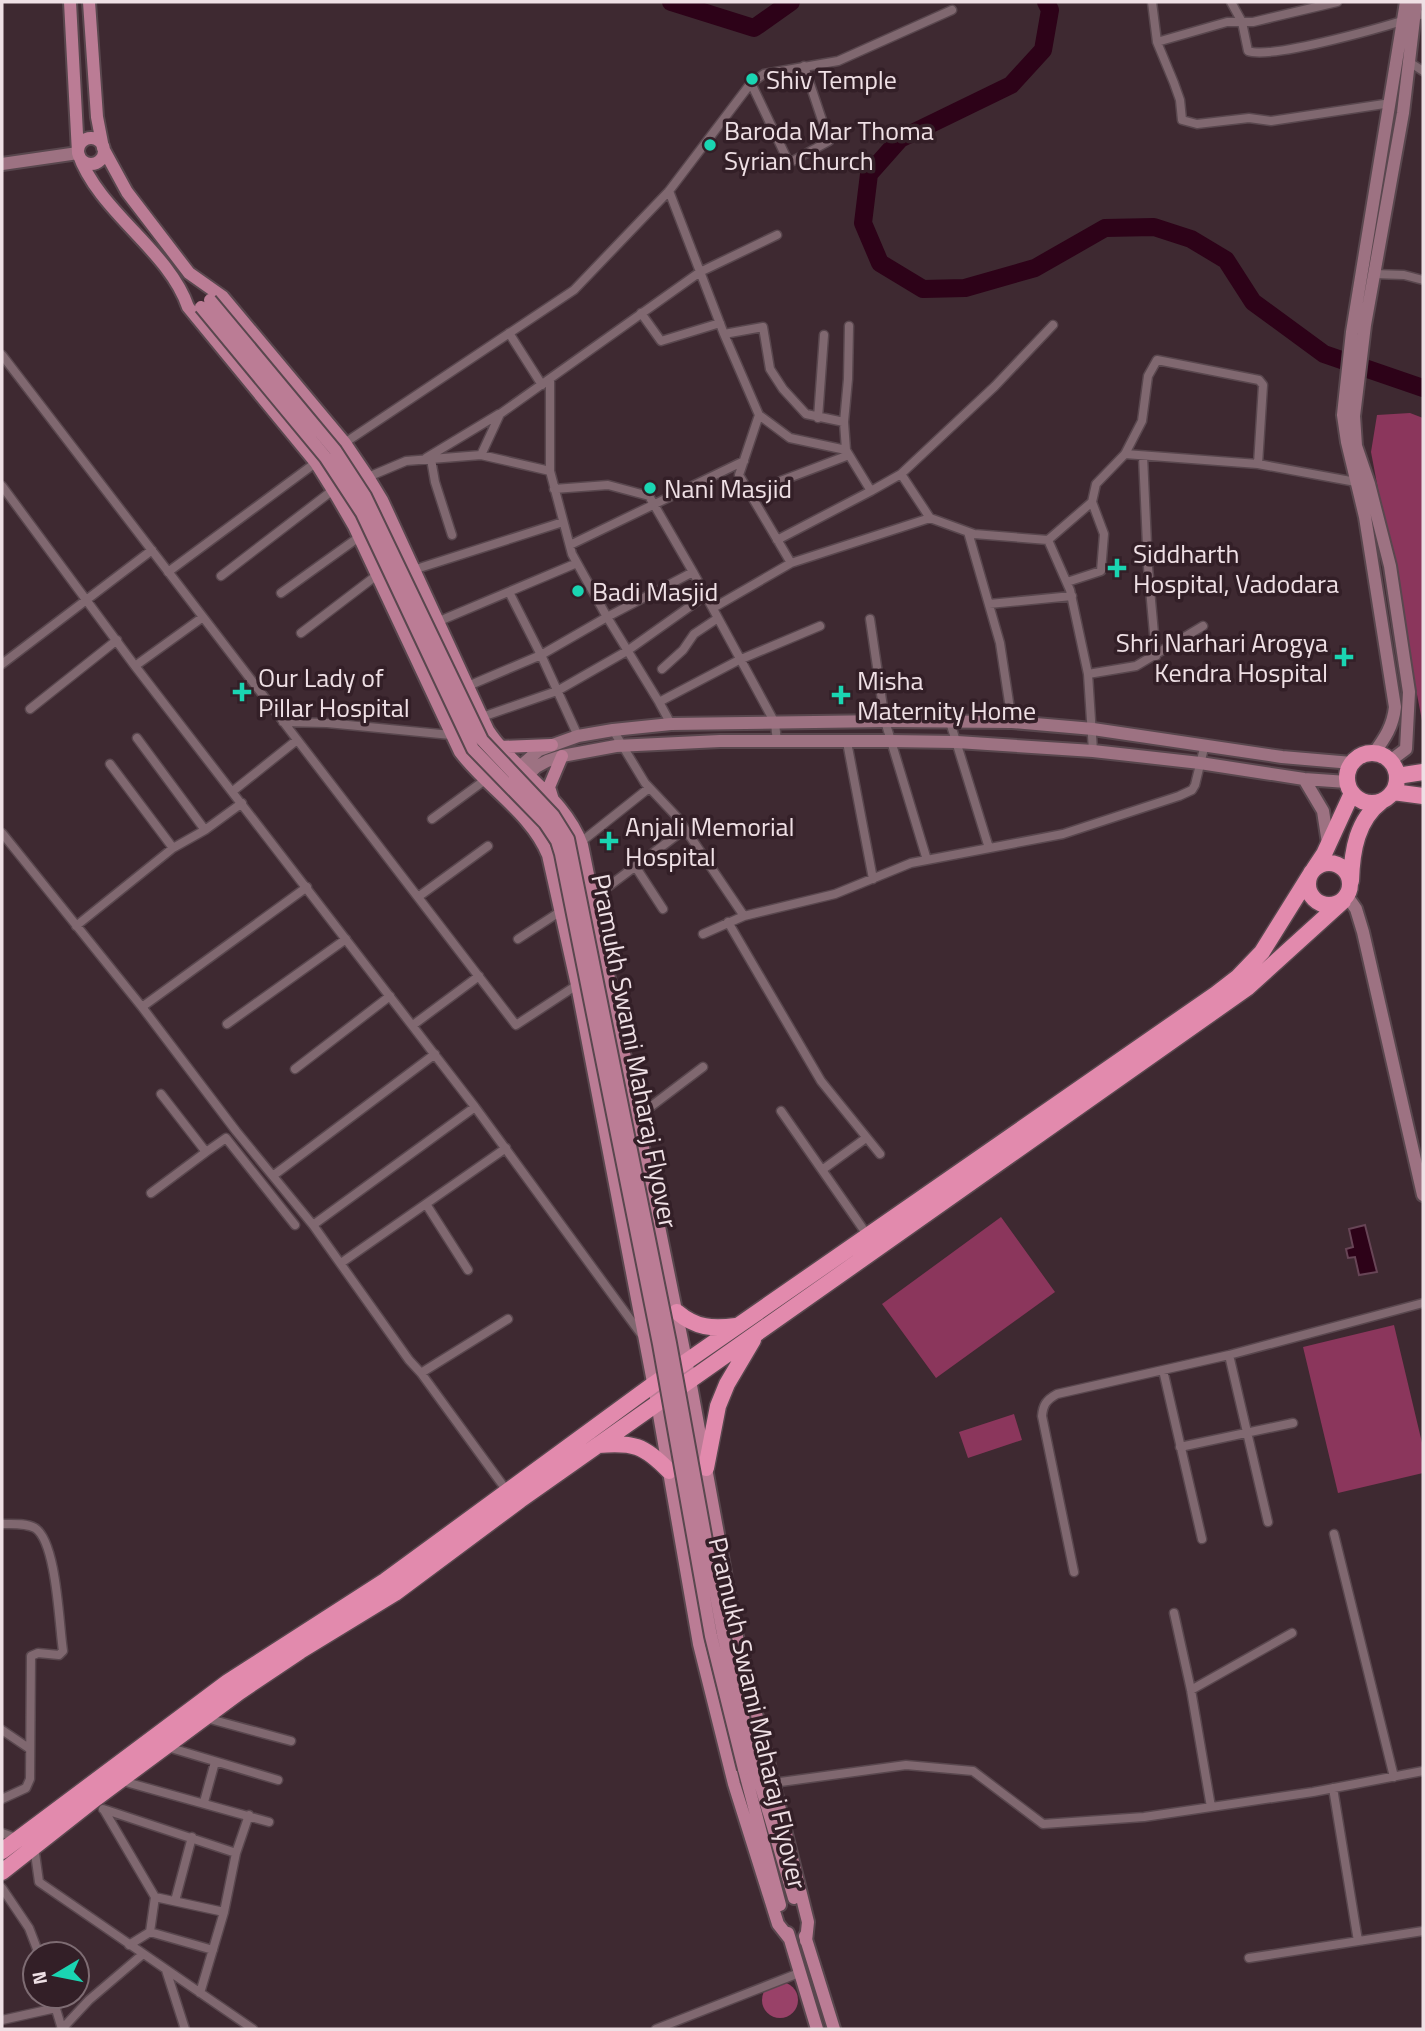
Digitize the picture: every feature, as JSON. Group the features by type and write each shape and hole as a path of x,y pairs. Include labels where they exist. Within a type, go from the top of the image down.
{"highway":[{"path":"2,1851 160,1741 205,1718 300,1651 395,1593 654,1384 1238,977 1262,952 1324,854 1350,788 1348,770 1352,763 1366,753 1374,753 1390,761 1392,788 1380,801 1365,802 1350,788"},
{"path":"2,1872 35,1846 100,1804 160,1741 238,1675 511,1497 598,1445 1247,988 1347,893 1361,825 1392,788 1423,772"},
{"path":"1392,788 1423,796"},
{"path":"1334,863 1346,870 1347,893 1331,905 1317,901 1309,889 1312,872 1320,865 1334,863"},
{"path":"677,1312 690,1322 705,1327 739,1326"},
{"path":"706,1468 718,1406 727,1384 758,1332"},
{"path":"598,1445 625,1444 642,1448 669,1471"}],"main road":[{"path":"70,2 78,153 82,167 111,206 181,288 188,307 316,463 359,537 464,758 543,842 577,985 654,1384 699,1644 734,1784 778,1924 789,1938 817,2029"},
{"name":"Pramukh Swami Maharaj Flyover","path":"89,2 97,117 103,148 127,192 189,273 205,304 344,483 362,513 473,749 545,823 557,842 659,1344 711,1636 789,1938"},
{"path":"90,138 99,141 103,148 102,156 93,164 85,163 78,153 79,145 90,138"},
{"path":"189,273 223,297 345,443 382,500 482,718 500,747 565,812 581,842 687,1362 736,1633 808,1922 806,1941 834,2029"},
{"name":"Pramukh Swami Maharaj Flyover","path":"181,288 205,304 326,440 352,475 365,496 482,740 553,815 568,839 670,1343 723,1634 755,1766 806,1941"},
{"path":"500,747 552,745"},
{"path":"553,800 549,787 562,756"}],"street":[{"path":"1152,2 1157,42 1180,100 1182,120 1197,124 1249,118 1271,121 1391,103"},
{"path":"1231,2 1242,22 1248,51 1253,53 1279,51 1413,18"},
{"path":"1284,2 1286,13"},
{"path":"1157,42 1227,22 1253,22 1337,2"},
{"path":"1390,761 1406,749 1409,692 1390,566 1348,416 1403,113 1413,18 1406,2"},
{"path":"1374,753 1394,722 1395,707 1365,517 1346,442 1352,332 1391,103 1416,2"},
{"path":"168,572 316,463 574,290 669,191 751,83 764,74 838,61 952,10"},
{"path":"1409,62 1423,71"},
{"path":"751,83 789,163 829,141 804,66"},
{"path":"2,164 78,153"},
{"path":"669,191 724,334 759,415 790,438 848,453"},
{"path":"428,459 542,385 700,272 778,235"},
{"path":"1374,274 1404,275 1423,280"},
{"path":"641,313 661,341 720,323"},
{"path":"778,540 901,474 995,386 1053,325"},
{"path":"849,326 844,422 848,453 871,491"},
{"path":"724,334 763,327 770,369 783,389 806,414 844,422"},
{"path":"509,333 542,385"},
{"path":"818,418 824,335"},
{"path":"2,355 516,1026 577,985"},
{"path":"1067,582 1101,571 1104,534 1092,502 1096,484 1125,454 1142,421 1148,376 1157,360 1259,380 1263,385 1258,464"},
{"path":"550,379 550,471 570,545 577,564 671,724"},
{"path":"481,455 500,414 504,411"},
{"path":"759,415 739,475 791,563"},
{"path":"749,494 848,453"},
{"path":"1125,454 1258,464 1356,482"},
{"path":"368,477 406,461 481,455 550,471"},
{"path":"1143,456 1148,567 1156,656"},
{"path":"428,459 452,535"},
{"path":"570,545 744,461"},
{"path":"901,474 930,518"},
{"path":"554,489 608,485 649,496 656,504 775,723 777,742"},
{"path":"2,486 135,666 506,1148 645,1340"},
{"path":"221,576 333,491"},
{"path":"713,608 791,563 930,518 968,531 1048,540 1092,502"},
{"path":"413,570 563,522"},
{"path":"968,531 1000,643 1012,722"},
{"path":"281,593 359,537"},
{"path":"1048,540 1072,596 1088,674 1093,751"},
{"path":"2,664 152,550"},
{"path":"437,622 577,564"},
{"path":"468,686 541,655 693,572"},
{"path":"301,633 377,575"},
{"path":"509,592 578,736"},
{"path":"482,718 557,691 627,651 706,596"},
{"path":"989,604 1072,596"},
{"path":"135,666 203,617"},
{"path":"662,669 683,650 694,634 718,618"},
{"path":"870,619 885,721 927,860"},
{"path":"659,702 739,660 820,626"},
{"path":"1088,674 1136,666 1202,626"},
{"path":"30,709 117,640"},
{"path":"283,722 327,723 451,735"},
{"path":"950,722 989,848"},
{"path":"500,796 539,750 578,736 671,724 1012,722 1093,729 1282,757 1352,763"},
{"path":"612,730 649,788 677,817 744,916"},
{"path":"137,738 205,830"},
{"path":"233,790 297,740"},
{"path":"523,771 562,756 622,746 720,741 957,742 1093,751 1200,763 1350,788"},
{"path":"847,742 873,879"},
{"path":"703,934 744,916 835,894 911,863 1063,834 1188,793 1195,785 1205,744"},
{"path":"110,764 173,848"},
{"path":"1304,779 1323,811 1328,843"},
{"path":"432,820 485,780"},
{"path":"581,842 649,788"},
{"path":"76,926 173,848 205,830 242,803"},
{"path":"593,898 685,829"},
{"path":"2,833 313,1225 511,1497"},
{"path":"418,897 488,846"},
{"path":"635,866 663,909"},
{"path":"142,1007 307,887"},
{"path":"1347,893 1356,909 1363,932 1423,1195"},
{"path":"518,939 561,911"},
{"path":"728,922 821,1081 880,1154"},
{"path":"227,1024 346,939"},
{"path":"413,1025 478,976"},
{"path":"295,1069 390,996"},
{"path":"274,1175 435,1054"},
{"path":"637,1117 703,1067"},
{"path":"161,1094 205,1152"},
{"path":"313,1225 475,1107"},
{"path":"780,1111 868,1236"},
{"path":"151,1193 226,1138 295,1225"},
{"path":"822,1170 866,1138"},
{"path":"341,1263 506,1148"},
{"path":"426,1204 468,1270"},
{"path":"1074,1572 1042,1416 1045,1403 1057,1394 1229,1355 1423,1303"},
{"path":"421,1373 508,1319"},
{"path":"1229,1355 1268,1522"},
{"path":"1163,1370 1202,1539"},
{"path":"1180,1447 1293,1423"},
{"path":"2,1524 25,1525 37,1529 41,1534 53,1569 62,1651 59,1655 38,1653 31,1656 29,1784 20,1792 2,1799"},
{"path":"1334,1534 1394,1777"},
{"path":"1174,1613 1191,1690 1211,1807"},
{"path":"1191,1690 1292,1633"},
{"path":"205,1718 291,1741"},
{"path":"2,1730 30,1749"},
{"path":"160,1741 215,1762 278,1780"},
{"path":"204,1802 215,1762"},
{"path":"774,1783 906,1766 973,1771 1043,1824 1144,1817 1333,1788 1423,1771"},
{"path":"122,1780 269,1822"},
{"path":"1333,1788 1358,1941"},
{"path":"100,1804 236,1853"},
{"path":"100,1804 155,1896 150,1932"},
{"path":"201,1993 224,1912 236,1853 249,1815"},
{"path":"2,1833 35,1846 39,1882 253,2029"},
{"path":"175,1901 192,1837"},
{"path":"2,1888 29,1928 34,1940"},
{"path":"155,1896 224,1912"},
{"path":"1249,1958 1423,1931"},
{"path":"128,1945 150,1932 213,1950"},
{"path":"91,1998 143,1954"},
{"path":"166,1970 184,2029"},
{"path":"656,2029 799,1973"},
{"path":"2,2020 47,2010"},
{"path":"57,2010 62,2029 80,2010"}],"shaded area":[{"path":"1410,413 1423,418 1423,726 1371,452 1377,415"},
{"path":"1001,1217 1055,1292 936,1378 882,1304"},
{"path":"1365,1225 1377,1272 1359,1275 1355,1257 1348,1258 1346,1249 1353,1247 1349,1229"},
{"path":"1394,1325 1423,1447 1423,1473 1338,1493 1303,1347"},
{"path":"1014,1414 1022,1440 968,1458 959,1432"},
{"path":"780,1982 792,1988 798,2000 792,2012 780,2018 768,2012 762,2000 768,1988"}],"waterway":[{"path":"671,2 754,28 791,2"},
{"path":"1046,2 1050,10 1043,50 1011,85 900,139 869,174 863,223 880,263 923,289 965,288 1035,268 1105,228 1154,227 1191,239 1226,260 1253,302 1324,354 1423,388"}],"place":[{"name":"Shiv Temple","path":"752,79"},
{"name":"Baroda Mar Thoma Syrian Church","path":"710,145"},
{"name":"Nani Masjid","path":"650,488"},
{"name":"Siddharth Hospital, Vadodara","path":"1117,568"},
{"name":"Badi Masjid","path":"578,591"},
{"name":"Shri Narhari Arogya Kendra Hospital","path":"1344,657"},
{"name":"Our Lady of Pillar Hospital","path":"242,692"},
{"name":"Misha Maternity Home","path":"841,695"},
{"name":"Anjali Memorial Hospital","path":"609,841"}]}
